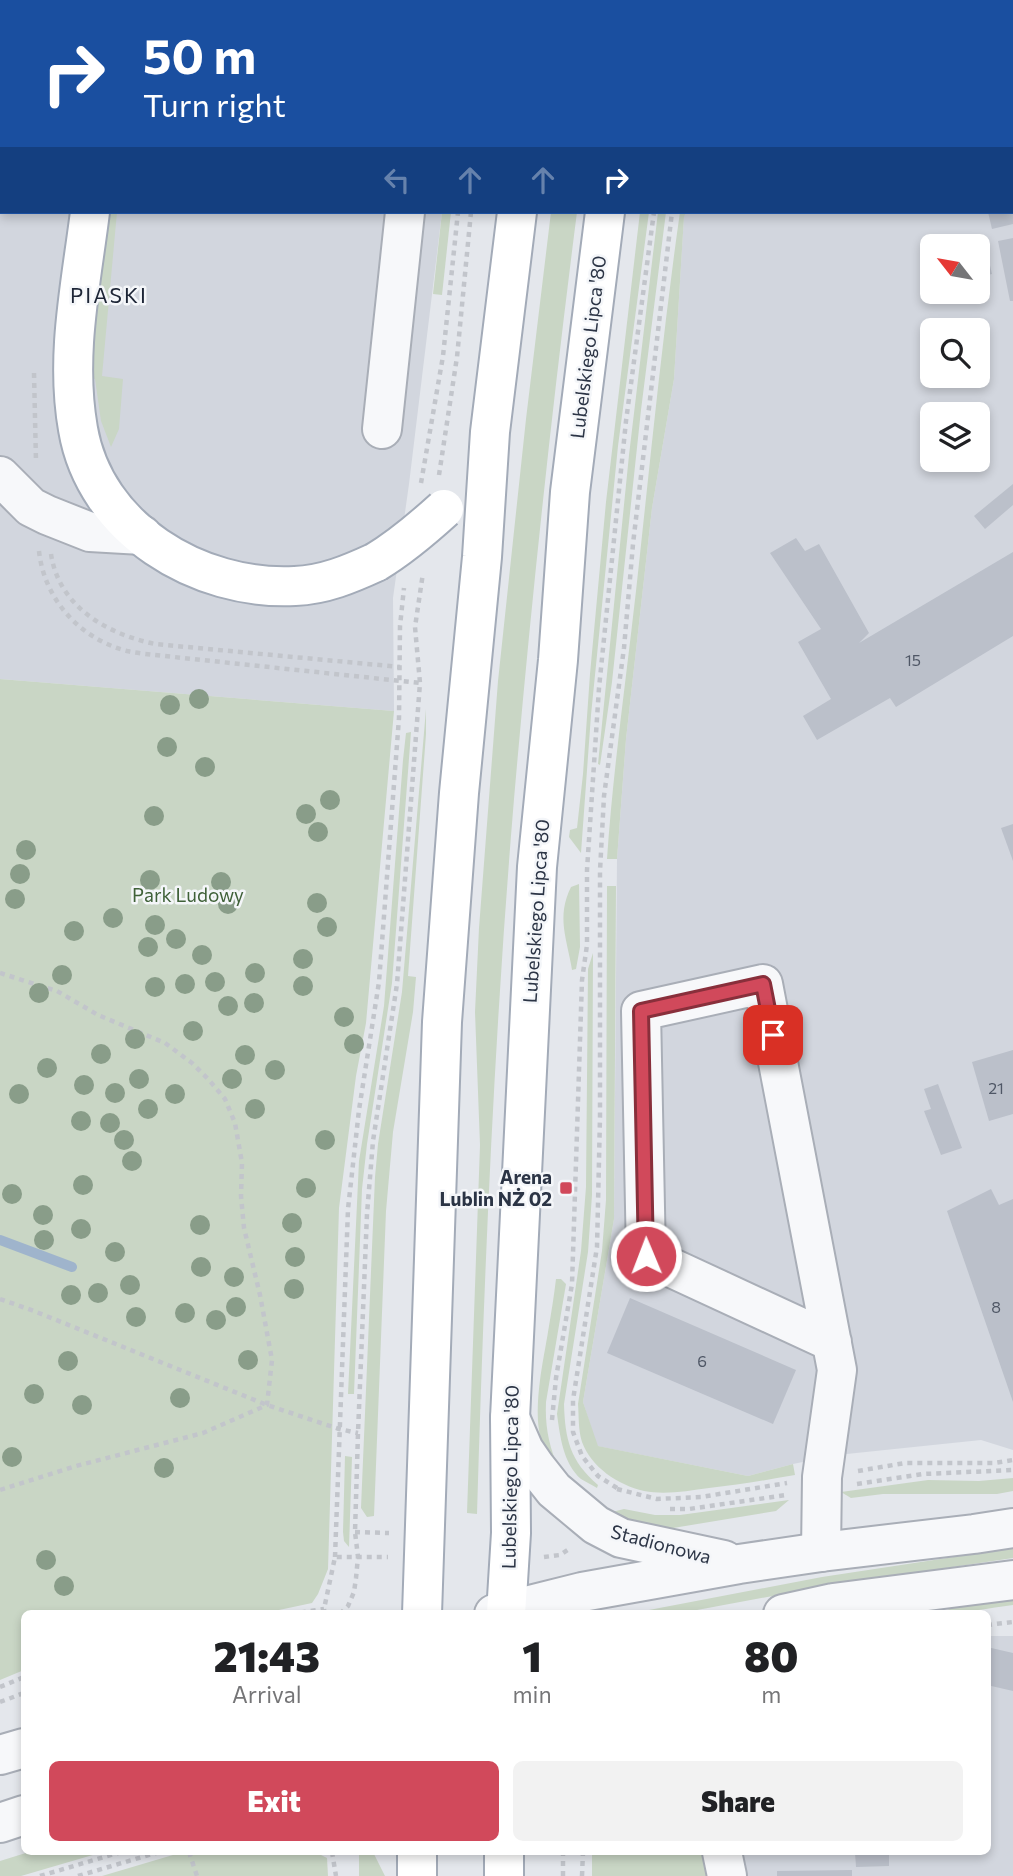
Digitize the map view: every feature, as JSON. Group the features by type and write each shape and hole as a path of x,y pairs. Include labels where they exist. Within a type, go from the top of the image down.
{"main road":[{"path":"90,214 74,336 72,384 78,431 88,468 108,502 142,535 172,557 202,572 234,582 264,586 297,586 391,571 395,551 418,533 431,500 478,462 490,432"},
{"path":"422,1610 442,1022 458,793 482,557 490,432 517,214"},
{"name":"Lubelskiego Lipca '80","path":"502,1610 511,1533 510,1418 537,867 558,660 570,492 605,214"},
{"path":"503,1876 504,1855"}],"street":[{"path":"382,429 405,214"},
{"path":"0,477 31,507 90,533 142,535"},
{"path":"821,1552 822,1476 837,1370 832,1342 763,984 641,1011 646,1256 832,1342"},
{"name":"Stadionowa","path":"510,1418 524,1450 541,1474 554,1490 596,1525 621,1538 739,1564"},
{"name":"Stadionowa","path":"513,1610 582,1592 739,1564 1013,1528"},
{"path":"803,1610 1013,1580"},
{"path":"0,1755 21,1749"},
{"path":"0,1823 21,1816"},
{"path":"723,1855 727,1876"}],"path":[{"path":"431,500 458,214"},
{"path":"672,214 624,648 604,796 600,871 597,1247 573,1400 573,1432 582,1457 598,1476 617,1488 657,1499 701,1497 905,1463 994,1463 1013,1460"},
{"path":"36,445 37,539 41,569 60,607 76,623 110,645 155,655 420,683"},
{"path":"325,1610 335,1557 348,1209 360,1100 379,982 399,718 400,626 391,571"},
{"path":"344,1610 354,1592 358,1557 355,1532 358,1433 367,1214 373,1141 393,1018 405,886"},
{"path":"0,973 57,991 98,1015 166,1042 192,1063 225,1099 235,1123 242,1163 244,1228 272,1360 267,1405"},
{"path":"0,1299 267,1405 358,1433"},
{"path":"0,1490 76,1466 203,1433 267,1405"},
{"path":"509,1555 561,1555 596,1525 617,1488"},
{"path":"335,1557 424,1556"},
{"path":"991,1625 1013,1622"},
{"path":"0,1687 21,1678"},
{"path":"0,1702 21,1694"},
{"path":"40,1876 111,1855"},
{"path":"78,1876 149,1855"},
{"path":"190,1855 197,1876"},
{"path":"332,1855 336,1876"},
{"path":"563,1855 563,1876"},
{"path":"582,1876 583,1855"}],"shaded area":[{"path":"0,214 442,214 393,598 394,711 0,679"},
{"path":"685,214 1013,214 1013,1450 981,1440 837,1455 748,1476 597,1446 583,1402 614,1219 617,859 626,739 652,508 674,379"},
{"path":"991,1636 1013,1636 1013,1876 747,1876 744,1855 991,1855"}],"green space":[{"path":"99,214 117,214 102,376 123,379 119,429 111,447 101,421 95,379 88,379"},
{"path":"442,214 451,214 442,295 433,294"},
{"path":"551,214 577,214 535,579 507,888 491,1156 477,1514 467,1513 480,1145 475,1012 498,681"},
{"path":"640,214 649,214 618,446 591,715 581,853 569,837 570,830 577,828 583,774 606,502"},
{"path":"658,214 666,214 600,765 598,764 629,455"},
{"path":"680,214 685,214 674,379 652,508 626,739 617,859 607,859 616,759"},
{"name":"Park Ludowy","path":"0,679 394,711 366,1023 356,1076 339,1208 328,1569 318,1594 312,1603 279,1610 21,1610 21,1671 0,1680"},
{"path":"426,709 408,976 416,977 413,1012 393,1132 386,1211 374,1516 367,1517 361,1508 375,1177 402,992"},
{"path":"411,732 392,983 362,1189 354,1394 348,1394 359,1161 384,1006 403,760 406,733"},
{"path":"579,884 580,947 576,969 572,970 563,918 571,887"},
{"path":"607,886 616,886 614,1219 583,1402 598,1446 748,1476 793,1464 795,1475 684,1491 644,1491 607,1474 592,1459 582,1442 578,1404 602,1251 606,1200"},
{"path":"593,953 592,1195 588,1252 564,1404 571,1449 581,1467 598,1485 597,1488 581,1479 570,1465 563,1449 557,1414 581,1251 586,1187 588,969"},
{"path":"556,1279 561,1279 566,1284 546,1410 549,1440 556,1462 546,1452 541,1437 538,1401"},
{"path":"345,1456 352,1457 349,1547 344,1541 343,1532"},
{"path":"1013,1478 1013,1491 997,1494 883,1494 851,1498 841,1492 928,1480 979,1481"},
{"path":"789,1500 776,1511 661,1530 624,1523 612,1512 624,1509 655,1515 680,1515"},
{"path":"1013,1548 1013,1558 826,1586 697,1610 649,1610 822,1577"},
{"path":"1013,1597 1013,1605 981,1610 947,1610 966,1604"},
{"path":"21,1854 93,1855 21,1876 0,1876 0,1861"},
{"path":"173,1855 321,1855 327,1858 328,1876 102,1876"},
{"path":"359,1855 374,1855 385,1876 359,1876"},
{"path":"592,1855 706,1855 710,1876 592,1876"}],"building":[{"path":"988,214 1013,214 1013,224 992,229"},
{"path":"1013,238 1013,301 1010,301 998,241"},
{"path":"1013,484 1013,505 985,529 974,516"},
{"path":"796,538 805,551 819,544 869,633 859,643 1013,552 1013,636 896,707 890,698 817,740 803,716 831,699 798,642 821,629 770,553"},
{"path":"1013,824 1013,861 1001,828"},
{"path":"1013,1050 1013,1114 989,1121 972,1062"},
{"path":"938,1084 962,1148 941,1155 924,1111 931,1109 924,1089"},
{"path":"991,1189 999,1205 1013,1199 1013,1402 947,1211"},
{"path":"630,1298 796,1370 773,1424 607,1353"},
{"path":"991,1648 1013,1653 1013,1691 991,1686"},
{"path":"855,1855 889,1855 889,1866 856,1867"},
{"path":"852,1870 852,1876 777,1876 777,1871"}],"waterway":[{"path":"0,1240 72,1267"}],"place":[{"name":"Arena Lublin NŻ 02","path":"566,1188"}],"district":[{"name":"PIASKI","path":"109,296"}],"route":[{"path":"646,1256 641,1011 763,984 773,1035"}]}
